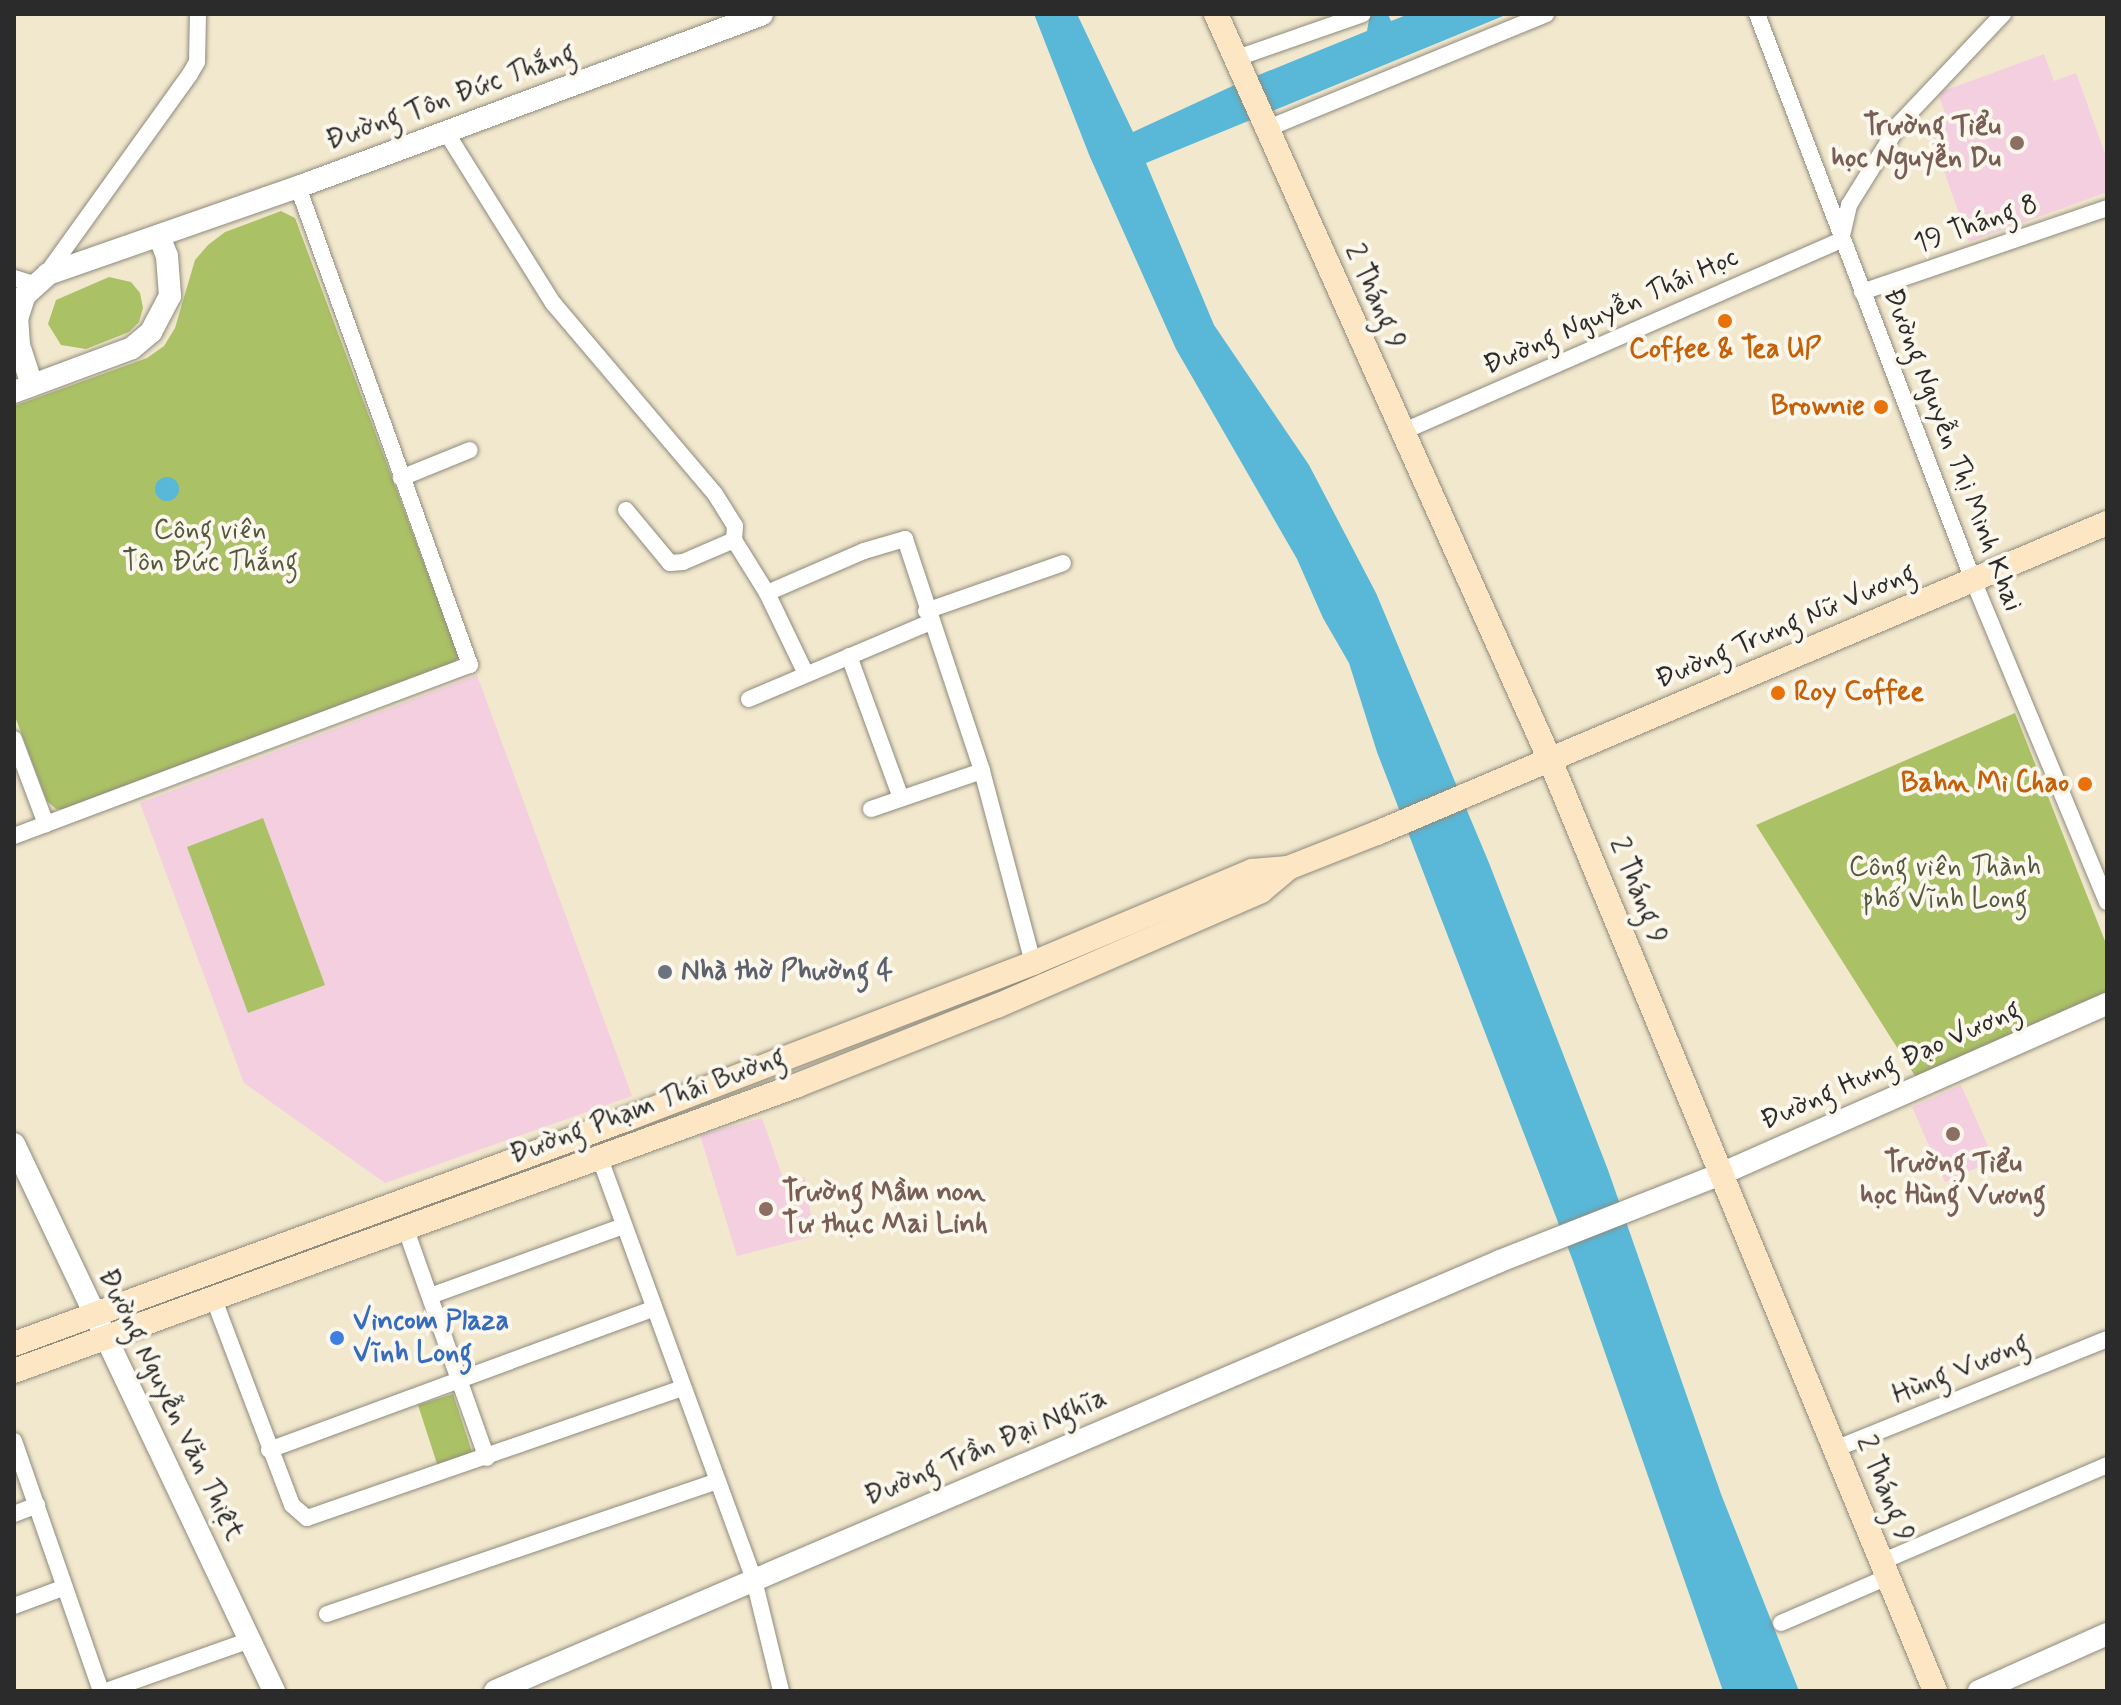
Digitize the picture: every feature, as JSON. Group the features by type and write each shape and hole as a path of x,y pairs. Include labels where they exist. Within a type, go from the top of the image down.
{"main road":[{"name":"2 Tháng 9","path":"1216,14 1550,760 1710,1178 1835,1449 1935,1691"},
{"name":"Đường Trưng Nữ Vương","path":"1377,833 2107,523"},
{"name":"Đường Phạm Thái Bường","path":"14,1344 516,1173 1252,871 1288,868 1377,833"},
{"name":"Đường Phạm Thái Bường","path":"14,1371 405,1227 516,1173 599,1156 798,1085 1042,987 1261,891 1288,868"},
{"path":"1033,963 1042,987"}],"street":[{"path":"159,236 167,256 170,296 151,332 132,348 23,388 17,319 31,280 190,74 197,62 198,14"},
{"name":"Đường Tôn Đức Thắng","path":"31,280 298,187 762,14"},
{"path":"1240,65 1363,14"},
{"path":"1264,126 1546,14"},
{"name":"Đường Nguyễn Thị Minh Khai","path":"1757,14 1973,580 2107,902"},
{"path":"1841,240 1849,205 1900,123 2003,14"},
{"path":"446,132 553,303 715,494 735,526 734,540 767,593 806,674"},
{"path":"14,836 470,665 298,187"},
{"name":"19 Tháng 8","path":"1862,292 2107,208"},
{"name":"Đường Nguyễn Thái Học","path":"1402,432 1841,240"},
{"path":"401,478 470,450"},
{"path":"626,510 670,563 683,562 734,540"},
{"path":"767,593 864,551 905,539 928,616 982,771 1033,963"},
{"path":"749,699 849,656 928,616 1063,563"},
{"path":"849,656 901,798"},
{"path":"14,739 46,824"},
{"path":"871,809 982,771"},
{"name":"Đường Hưng Đạo Vương","path":"1500,1261 1710,1178 2107,1004"},
{"name":"Đường Nguyễn Văn Thiệt","path":"14,1144 274,1691"},
{"path":"599,1156 754,1580 781,1691"},
{"path":"430,1296 623,1226"},
{"path":"405,1227 487,1458"},
{"name":"Đường Trần Đại Nghĩa","path":"495,1691 1500,1261"},
{"path":"213,1297 294,1509 311,1518 683,1388"},
{"path":"269,1450 654,1308"},
{"name":"Hùng Vương","path":"1835,1449 2107,1339"},
{"path":"14,1441 104,1691 250,1640"},
{"path":"1781,1623 2107,1465"},
{"path":"327,1614 717,1481"},
{"path":"14,1514 37,1505"},
{"path":"14,1606 65,1587"},
{"path":"1979,1691 2107,1634"}],"shaded area":[{"name":"Trường Tiểu học Nguyễn Du","path":"2044,54 2054,81 2076,73 2107,159 2107,192 1969,242 1928,126 1947,119 1938,93"},
{"path":"477,675 632,1096 385,1183 244,1083 140,803"},
{"name":"Trường Tiểu học Hùng Vương","path":"1961,1085 1994,1160 1945,1182 1912,1107"},
{"name":"Trường Mầm non Tư thục Mai Linh","path":"762,1118 784,1181 805,1177 814,1236 737,1256 700,1135"}],"green space":[{"name":"Công viên Tôn Đức Thắng","path":"281,211 295,218 459,657 454,662 66,810 56,809 47,801 14,714 14,406 147,358 164,346 175,328 195,260 208,245 225,232"},
{"path":"109,277 131,282 140,293 143,308 139,322 129,332 86,349 61,345 48,324 56,300"},
{"name":"Công viên Thành phố Vĩnh Long","path":"2015,713 2107,946 2107,993 1917,1079 1756,825"},
{"path":"263,818 325,985 248,1013 187,847"},
{"path":"453,1394 474,1458 439,1470 418,1405"}],"water":[{"path":"1034,14 1077,14 1133,132 1239,83 1367,31 1370,14 1388,14 1391,21 1409,14 1508,14 1146,163 1214,325 1309,465 1376,593 1489,863 1608,1170 1721,1494 1799,1691 1723,1691 1573,1261 1377,752 1349,663 1323,618 1297,559 1176,349 1090,157"},
{"path":"167,477 178,484 179,489 172,500 167,501 156,494 155,489 162,478"}],"place":[{"name":"Trường Tiểu học Nguyễn Du","path":"2017,143"},
{"name":"Coffee & Tea UP","path":"1725,321"},
{"name":"Brownie","path":"1881,407"},
{"name":"Roy Coffee","path":"1778,693"},
{"name":"Bahn Mi Chao","path":"2085,784"},
{"name":"Nhà thờ Phường 4","path":"665,972"},
{"name":"Trường Tiểu học Hùng Vương","path":"1953,1134"},
{"name":"Trường Mầm non Tư thục Mai Linh","path":"766,1209"},
{"name":"Vincom Plaza Vĩnh Long","path":"337,1338"}]}
